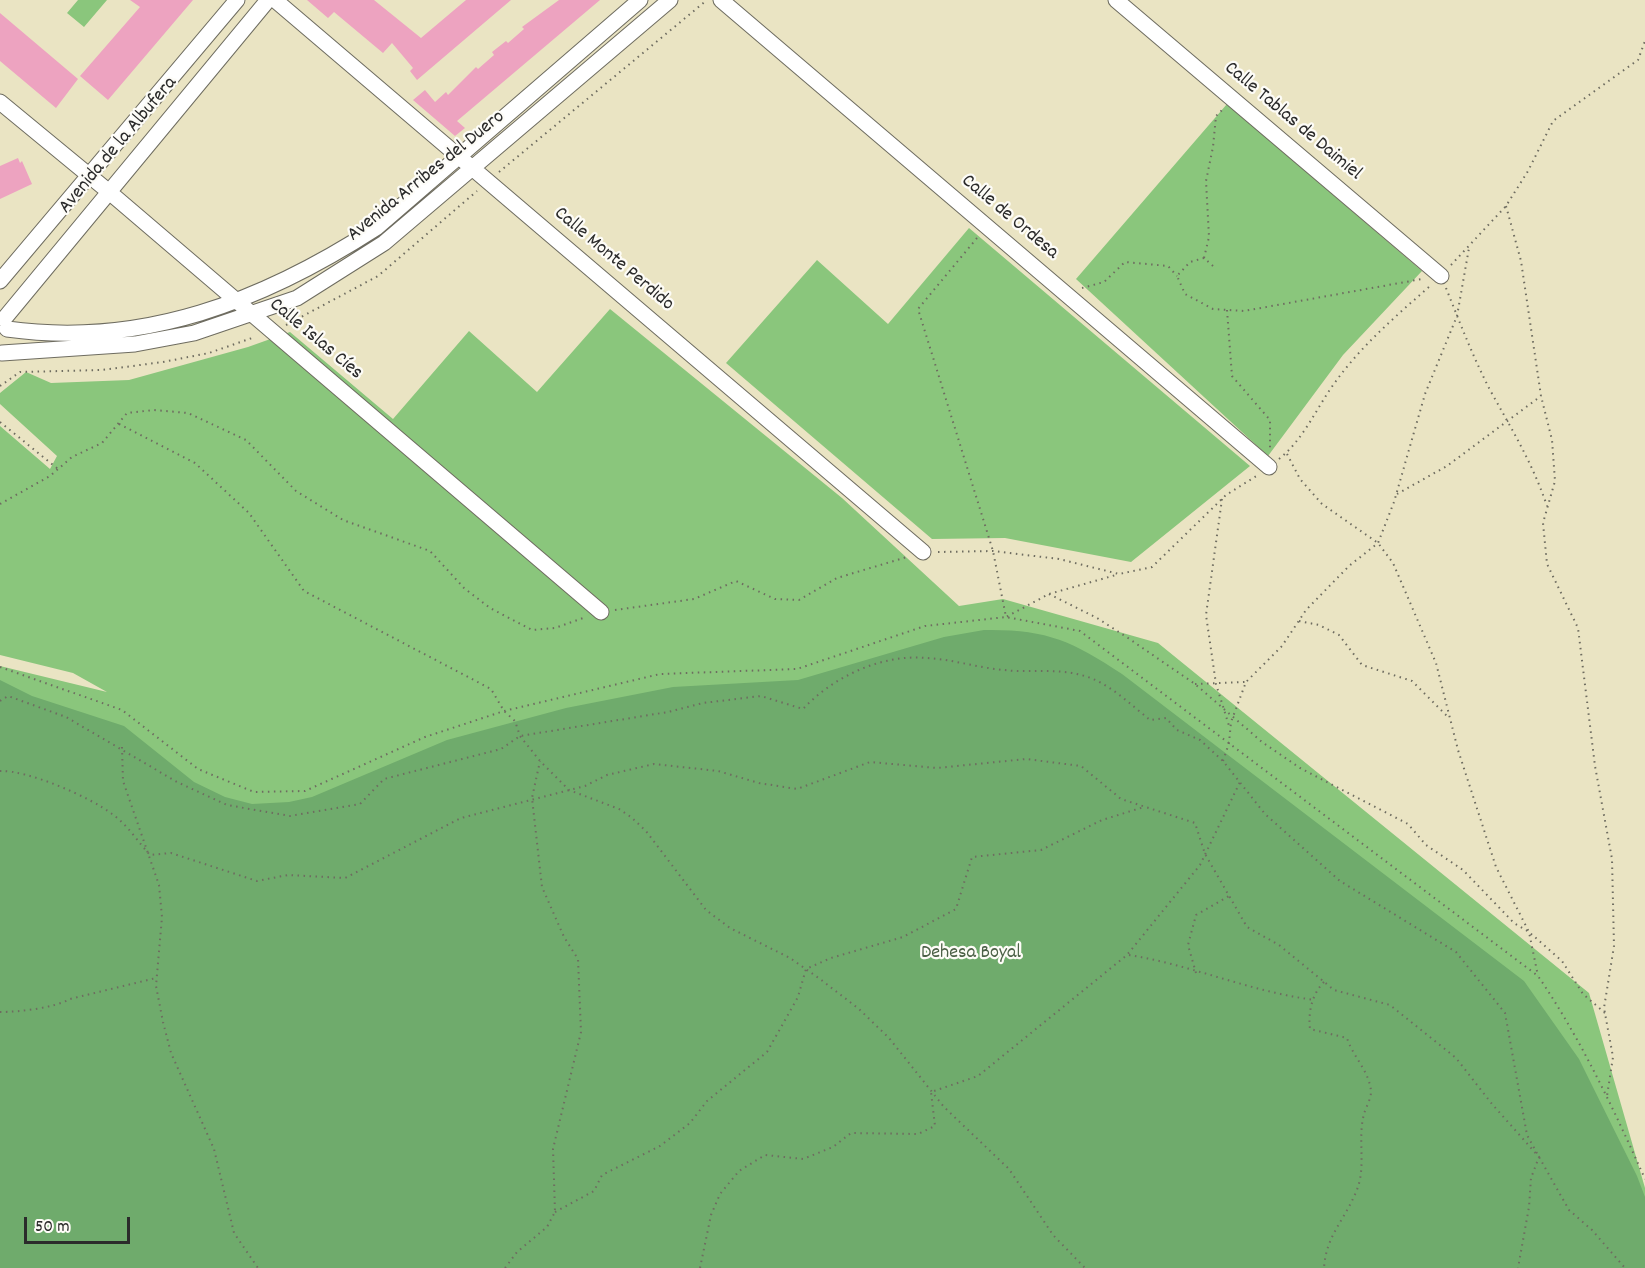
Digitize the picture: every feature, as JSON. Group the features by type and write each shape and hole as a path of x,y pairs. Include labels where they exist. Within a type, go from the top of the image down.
{"street":[{"name":"Avenida de la Albufera","path":"0,281 237,0"},
{"name":"Avenida de la Albufera","path":"4,320 108,191 268,0"},
{"name":"Calle Monte Perdido","path":"275,0 923,552"},
{"name":"Avenida Arribes del Duero","path":"4,320 37,333 133,328 185,318 236,302 284,283 328,259 376,228 640,0"},
{"name":"Avenida Arribes del Duero","path":"1,355 135,344 194,333 253,315 297,298 375,249 670,0"},
{"name":"Calle de Ordesa","path":"721,0 1269,467"},
{"name":"Calle Tablas de Daimiel","path":"1116,0 1441,276"},
{"name":"Calle Islas Cíes","path":"0,102 108,191 601,612"},
{"path":"1,355 4,320"}],"path":[{"path":"1006,617 1049,594 1152,567 1221,499 1269,467 1296,445 1335,382 1370,338 1441,276 1506,206 1528,171 1553,121 1638,60 1645,41"},
{"path":"1204,258 1209,237 1206,180 1214,147 1216,116 1232,98"},
{"path":"1506,206 1521,261 1541,396 1552,440 1555,481 1544,524 1547,564 1578,628 1595,766 1612,859 1614,946 1605,1013 1613,1057 1607,1097"},
{"path":"986,226 918,309 993,551 1006,617"},
{"path":"1223,761 1233,718 1246,682 1282,646 1299,621 1349,566 1378,543 1396,494 1425,394 1457,315 1469,246"},
{"path":"1204,258 1213,266"},
{"path":"1177,276 1190,262 1204,258"},
{"path":"1065,293 1104,282 1125,262 1168,266 1177,276 1185,294 1213,309 1244,311 1441,276"},
{"path":"1441,276 1465,339 1523,446 1548,508"},
{"path":"1227,310 1232,376 1270,420 1269,467"},
{"path":"1396,494 1447,466 1541,396"},
{"path":"0,504 58,469 72,457 102,443 127,413 154,410 188,413 246,440 296,491 343,520 430,551 464,588 490,608 532,630 555,628 601,612 694,600 736,581 775,599 799,600 837,578 923,552 993,551 1059,559 1119,574"},
{"path":"0,422 58,469"},
{"path":"118,424 195,463 249,513 304,591 491,689 504,711 515,721 520,736 540,761 569,790 619,809 632,817 646,831 686,887 706,910 730,927 806,969 859,1009 881,1030 931,1092 1010,1169 1053,1235 1085,1268"},
{"path":"1287,453 1300,479 1322,504 1378,543 1393,563 1436,663 1449,718 1496,867 1529,932 1538,976"},
{"path":"1221,499 1206,615 1216,684 1230,732"},
{"path":"1049,594 1097,618 1195,684 1233,718 1300,768 1408,824 1426,845 1463,870 1514,923 1529,932 1562,961 1583,994 1605,1013"},
{"path":"0,667 122,710 198,769 254,792 305,791 425,737 504,711 660,674 797,669 925,626 1006,617 1080,631 1538,976 1558,1004 1607,1097 1645,1179"},
{"path":"1299,621 1320,625 1339,635 1362,665 1412,681 1449,718"},
{"path":"0,701 8,696 66,717 122,747 177,782 227,805 290,816 360,804 384,779 501,749 520,736 668,712 704,703 761,696 803,709 821,690 866,667 894,659 926,657 996,670 1081,675 1100,682 1150,720 1166,718 1178,730 1200,740 1223,761 1265,814 1340,881 1456,951 1505,1013 1527,1135 1569,1210 1592,1230 1625,1268"},
{"path":"1195,684 1246,682"},
{"path":"122,747 123,781 159,885 162,917 156,978 171,1053 214,1149 234,1233 258,1268"},
{"path":"150,855 171,853 257,881 288,875 345,878 461,818 569,790 607,776 654,764 718,771 759,783 797,789 870,762 937,768 1026,759 1081,766 1121,799 1195,823 1205,854 1247,927 1279,945 1335,990 1390,1005 1456,1058 1491,1104 1539,1157"},
{"path":"505,1268 517,1252 547,1227 555,1212 553,1149 581,1032 582,1000 578,958 564,937 542,887 532,798 540,761"},
{"path":"0,771 32,776 63,788 113,814 150,855"},
{"path":"931,1092 978,1076 1127,955 1200,865 1240,782"},
{"path":"806,969 831,958 903,937 956,909 972,857 1041,850 1102,820 1144,807"},
{"path":"1196,973 1188,945 1196,915 1229,896"},
{"path":"1127,955 1167,961 1196,973 1239,982 1278,995 1315,1000"},
{"path":"555,1212 594,1191 602,1175 660,1146 690,1123 707,1101 767,1052 798,998 806,969"},
{"path":"0,1012 18,1012 50,1004 59,1005 70,999 156,978"},
{"path":"1324,982 1317,989 1315,1000 1308,1011 1310,1029 1347,1038 1352,1053 1367,1075 1371,1094 1363,1116 1362,1162 1357,1190 1325,1247 1324,1268"},
{"path":"700,1268 711,1215 720,1194 739,1171 765,1155 803,1159 833,1147 850,1133 918,1134 935,1126 931,1092"},
{"path":"1518,1268 1529,1207 1531,1178 1539,1157"}],"green space":[{"path":"78,0 107,0 84,27 67,13"},
{"path":"1227,104 1422,271 1343,355 1268,456 1076,279"},
{"path":"969,228 1250,466 1131,562 1005,538 932,539 726,363 817,260 888,324"},
{"name":"Dehesa Boyal","path":"610,309 842,498 959,606 1003,599 1158,643 1589,993 1645,1188 1645,1268 0,1268 0,666 107,692 73,673 0,655 0,426 50,469 57,456 0,404 0,393 26,372 51,383 129,380 248,347 290,332 393,419 469,331 537,392"},
{"name":"Dehesa Boyal","path":"984,630 1024,632 1057,639 1088,653 1122,674 1524,981 1579,1059 1637,1176 1645,1197 1645,1268 0,1268 0,680 32,696 124,726 194,782 225,797 252,804 289,802 312,797 447,740 566,708 673,687 798,680 944,637"}],"building":[{"path":"130,0 193,0 108,100 80,76 140,7"},
{"path":"307,0 374,0 421,38 466,0 511,0 417,80 410,71 413,68 392,43 383,53 334,12 328,18"},
{"path":"559,0 600,0 457,121 465,128 455,136 413,100 425,90 435,102 446,92 448,95 476,67 478,69 494,55 492,52 506,41 508,43 524,29 522,27"},
{"path":"0,13 78,79 56,108 0,61"},
{"path":"18,158 20,163 22,161 32,184 0,199 0,166"}]}
